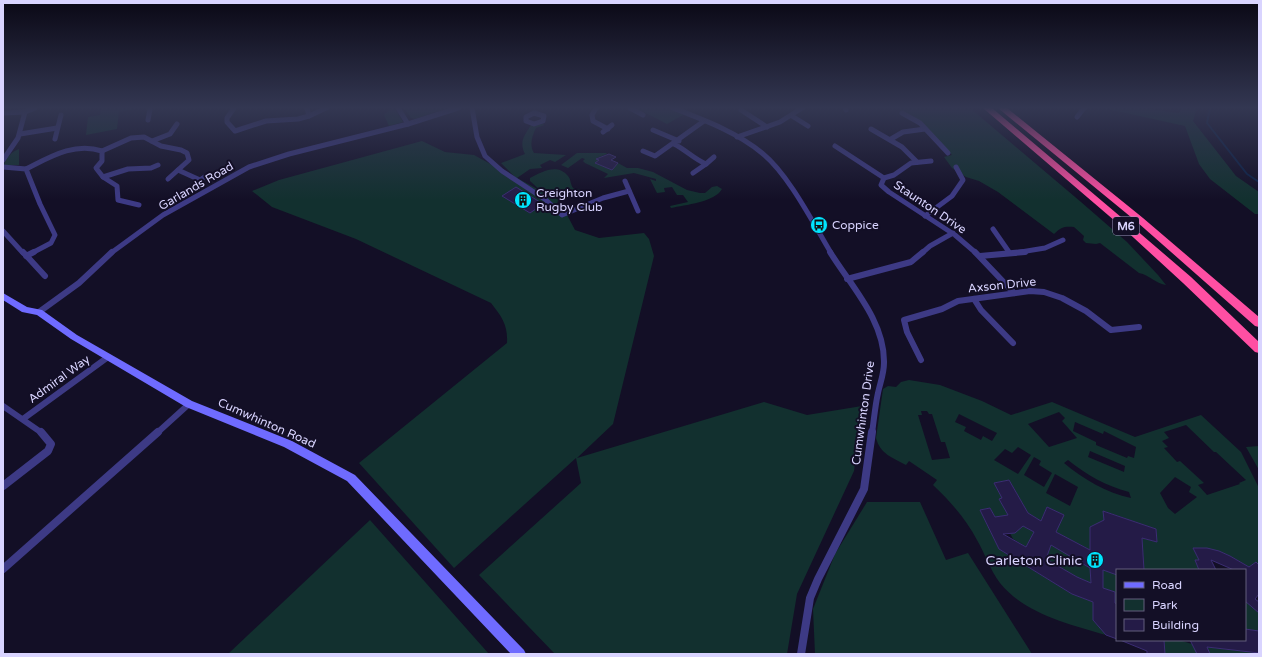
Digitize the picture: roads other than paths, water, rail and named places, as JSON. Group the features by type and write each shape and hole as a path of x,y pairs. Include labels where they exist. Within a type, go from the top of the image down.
{"highway":[{"name":"M6","path":"1023,139 1131,230 1187,280 1259,349"},
{"name":"M6","path":"1040,139 1140,220 1259,323"}],"street":[{"path":"3,160 13,150 18,139"},
{"path":"102,151 130,139"},
{"path":"147,139 160,146 181,150 187,153 189,160 168,179"},
{"path":"152,141 158,139"},
{"name":"Garlands Road","path":"39,312 79,283 114,250 163,215 249,167 289,154 350,139"},
{"path":"478,139 485,156 502,171 546,200 562,214 603,198 629,191"},
{"path":"673,139 679,141"},
{"path":"642,151 655,156 682,139"},
{"name":"Cumwhinton Drive","path":"740,139 760,150 788,182 808,212 847,279 872,318 878,331 885,366 883,379 878,392 864,489 818,579 810,598 801,654"},
{"path":"891,139 909,152 917,162"},
{"path":"934,139 948,154"},
{"path":"674,144 688,151 697,160 706,164"},
{"name":"Staunton Drive","path":"835,146 884,178 881,185 895,197 953,233 980,256 1014,293"},
{"path":"3,167 26,169 64,152 82,147 94,147 102,151"},
{"path":"102,151 102,161 96,168 103,177 117,186 118,200 139,205"},
{"path":"693,173 714,157"},
{"path":"884,178 894,175 905,166 917,162 931,161"},
{"path":"103,177 128,169 151,168 158,165"},
{"path":"925,216 952,196 963,180 956,167"},
{"path":"26,169 40,204 55,235 51,243 26,256"},
{"path":"178,170 200,180 206,176"},
{"path":"625,181 638,211"},
{"path":"993,229 1009,252"},
{"path":"3,231 45,276"},
{"path":"847,279 912,262 930,246 953,233"},
{"path":"980,256 1054,246 1064,240"},
{"name":"Axson Drive","path":"921,360 907,332 904,320 942,310 958,301 1030,291 1044,292 1062,298 1086,311 1111,330 1139,327"},
{"path":"974,299 981,310 1013,343"},
{"name":"Cumwhinton Road","path":"5,300 25,310 39,312 74,337 189,404 288,444 351,478 520,654"},
{"name":"Admiral Way","path":"23,419 108,357"},
{"path":"3,568 92,492 189,404"},
{"path":"3,406 49,439 51,444 48,451 3,486"}],"waterway":[{"path":"1219,139 1247,174 1259,182"}],"place":[{"name":"Creighton Rugby Club","path":"523,200"},
{"name":"Coppice","path":"819,225"},
{"name":"Carleton Clinic","path":"1095,560"}]}
